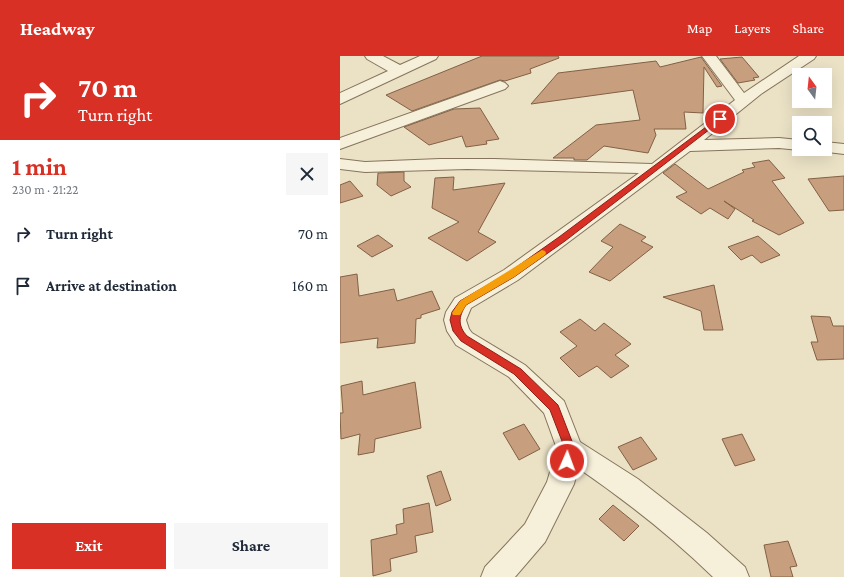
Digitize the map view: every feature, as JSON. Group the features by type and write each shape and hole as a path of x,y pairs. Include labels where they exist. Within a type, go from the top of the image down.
{"street":[{"path":"372,56 400,71"},
{"path":"340,99 431,56"},
{"path":"709,56 743,101"},
{"path":"496,577 535,533 560,484 570,449 555,408 517,371 464,339 458,331 455,320 457,312 463,303 511,275 656,169 743,101 809,56"},
{"path":"340,144 500,86"},
{"path":"686,146 779,143 792,144"},
{"path":"832,148 844,149"},
{"path":"340,164 352,167 465,164 593,166 656,169"},
{"path":"570,449 628,487 697,542 734,577"}],"building":[{"path":"482,56 558,56 559,58 530,69 531,73 505,81 500,80 412,111 386,95"},
{"path":"701,57 722,86 717,87 704,67 703,113 684,112 686,129 654,129 656,135 648,153 604,146 587,160 574,160 574,158 553,158 596,125 640,120 633,90 531,104 558,73 656,61 660,67"},
{"path":"742,57 759,77 753,78 755,80 738,83 720,59"},
{"path":"480,108 499,139 486,141 487,144 466,147 462,136 429,145 404,127 454,109"},
{"path":"769,160 785,178 772,181 804,223 779,235 752,221 754,220 724,201 735,209 728,219 710,208 701,214 676,197 687,192 663,173 675,164 708,189 744,172 742,170 755,167 752,163"},
{"path":"404,172 404,181 411,187 391,196 377,185 378,173"},
{"path":"844,176 844,210 829,211 808,179"},
{"path":"454,177 453,190 505,183 478,232 496,242 467,261 428,238 459,222 432,208 435,178"},
{"path":"350,181 363,196 340,203 340,185"},
{"path":"620,224 646,237 641,241 653,247 610,281 589,272 613,247 601,241"},
{"path":"378,235 393,246 372,257 357,246"},
{"path":"758,236 780,255 761,263 752,255 741,260 728,247"},
{"path":"357,274 359,296 394,289 397,301 432,291 440,309 421,315 421,318 416,319 415,343 377,348 378,338 340,343 340,277"},
{"path":"714,285 723,330 704,330 701,311 663,297"},
{"path":"811,316 830,317 833,326 844,326 844,359 817,360 811,342 818,342"},
{"path":"580,319 595,331 604,323 631,344 615,355 629,366 611,378 597,366 579,377 560,358 577,346 560,332"},
{"path":"362,381 363,395 415,382 421,428 375,439 374,452 358,455 360,434 341,439 340,413 343,413 341,386"},
{"path":"524,424 540,449 519,460 503,433"},
{"path":"742,434 755,460 735,466 722,439"},
{"path":"641,437 657,459 633,470 618,447"},
{"path":"441,471 451,500 436,506 427,476"},
{"path":"429,503 433,532 415,536 417,552 390,559 391,571 373,576 371,540 397,534 396,525 404,523 403,509"},
{"path":"613,505 639,526 624,541 599,519"},
{"path":"788,541 797,566 790,567 793,577 771,577 764,545"}],"slow traffic":[{"path":"457,313 463,303 511,275 542,253"}],"route":[{"path":"567,461 570,449 555,408 517,371 464,339 458,331 455,320 457,312 463,303 511,275 562,239 672,157 720,119"}]}
